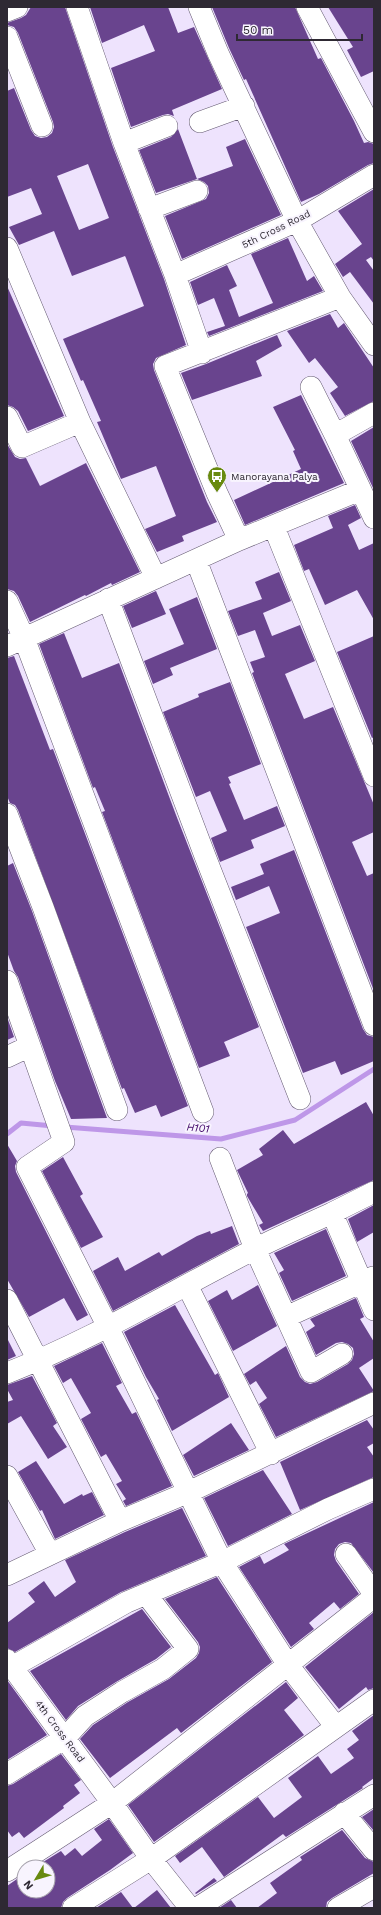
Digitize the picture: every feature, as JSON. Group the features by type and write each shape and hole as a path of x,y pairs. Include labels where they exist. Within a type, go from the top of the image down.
{"street":[{"path":"7,11 17,7"},
{"path":"77,7 124,143 175,275 202,353"},
{"path":"199,7 218,53 297,221 340,297 374,345"},
{"path":"308,7 374,132"},
{"path":"7,37 42,126"},
{"path":"200,122 244,106"},
{"path":"124,143 167,126"},
{"name":"5th Cross Road","path":"175,275 297,221 374,175"},
{"path":"149,209 197,191"},
{"path":"7,248 80,422 156,578"},
{"path":"239,540 217,493 165,366 202,353 340,297"},
{"path":"311,387 374,518"},
{"path":"335,435 374,413"},
{"path":"7,417 22,446 80,422"},
{"path":"16,642 239,540 274,527 360,490"},
{"path":"274,527 374,776"},
{"path":"196,560 374,1025"},
{"path":"108,599 205,856 300,1099"},
{"path":"7,601 16,642 203,1112"},
{"path":"7,814 43,907 117,1110"},
{"path":"7,981 64,1142 27,1167 108,1327 222,1562 288,1665 336,1727"},
{"path":"7,1057 30,1046"},
{"path":"220,1158 255,1249 311,1372 342,1354"},
{"path":"7,1373 37,1361 108,1327 255,1249 374,1192"},
{"path":"332,1213 368,1279 374,1310"},
{"path":"286,1317 368,1279"},
{"path":"187,1285 271,1454"},
{"path":"7,1300 120,1521"},
{"path":"7,1575 120,1521 189,1492 271,1454 374,1403"},
{"path":"7,1476 50,1554"},
{"path":"10,1664 126,1602 222,1562 328,1509 374,1489"},
{"path":"7,1871 112,1802 374,1596 346,1554"},
{"path":"8,1772 64,1738 85,1716 122,1692 163,1669 188,1649 146,1594"},
{"name":"4th Cross Road","path":"10,1664 112,1802 151,1859 190,1908"},
{"path":"73,1908 151,1859 374,1700"},
{"path":"197,1908 374,1795"},
{"path":"344,1813 374,1850"},
{"path":"338,1908 374,1887"}],"building":[{"path":"31,7 65,7 113,147 164,279 186,345 156,358 153,364 154,370 207,502 217,522 182,536 184,541 157,552 145,529 176,516 156,466 121,479 97,422 101,421 83,380 81,381 63,339 144,306 126,258 125,256 72,276 54,231 19,245 9,227 42,214 31,188 7,197 7,91 14,88 31,130 35,136 41,138 47,137 52,133 54,127 18,33 14,27 7,25 7,23 26,15","holes":["88,164 109,218 79,230 57,176"]},
{"path":"90,7 168,7 178,33 194,27 222,89 172,110 174,116 168,114 163,115 131,127 111,68 155,51 144,25 102,43"},
{"path":"212,7 295,7 318,59 321,58 364,143 368,142 374,144 374,163 368,165 319,194 301,202 246,79 244,80 229,48"},
{"path":"328,7 374,7 374,71 361,77 347,50 353,47"},
{"path":"178,129 197,179 156,193 139,150 171,137"},
{"path":"245,139 281,215 182,259 165,216 206,199 209,193 208,186 204,182 197,179 233,166 226,147"},
{"path":"374,189 374,261 371,257 366,260 374,271 374,304 350,272 343,277 335,264 362,244 338,211"},
{"path":"288,238 307,281 314,276 323,291 209,336 207,332 225,326 214,298 198,305 190,282 227,265 237,286 229,290 239,317 273,303 251,254"},
{"path":"7,286 64,416 28,431 18,411 7,405"},
{"path":"330,314 338,328 344,323 374,368 374,401 345,416 330,393 338,387 315,358 309,363 287,331"},
{"path":"277,335 282,346 256,361 262,376 192,400 181,373"},
{"path":"301,395 344,483 245,525 234,500 301,469 293,451 295,450 273,407"},
{"path":"374,427 374,490 351,441"},
{"path":"7,444 15,457 20,459 26,458 40,486 86,463 140,572 112,585 111,583 30,622 18,596 14,591 7,589"},
{"path":"355,505 361,518 348,525 359,550 374,543 374,620 357,590 325,605 309,569 304,571 294,545 333,528 328,516"},
{"path":"279,572 291,601 263,613 272,636 300,625 315,661 285,674 304,719 333,707 374,805 374,832 352,842 367,876 374,873 374,991 252,673 254,672 250,662 265,657 255,630 238,636 228,611 262,599 255,582"},
{"path":"156,591 166,614 132,628 123,606"},
{"path":"197,597 217,649 170,668 173,675 153,684 144,661 184,644 169,609"},
{"path":"64,633 82,678 119,663 176,815 259,1027 224,1042 230,1056 199,1068 102,812 105,811 95,787 93,788 39,644"},
{"path":"374,636 374,737 372,738 337,652"},
{"path":"14,656 50,750 53,749 188,1106 161,1117 156,1105 135,1113 124,1088 122,1089 18,810 15,805 10,803 7,796 7,658"},
{"path":"230,682 261,764 228,777 231,783 229,784 244,820 277,806 285,826 251,840 254,848 220,862 211,838 227,831 210,791 196,797 163,712 199,697 198,694"},
{"path":"294,850 363,1029 367,1035 374,1037 374,1061 341,1075 335,1061 303,1073 246,927 280,913 269,886 236,900 231,887 264,874 260,864"},
{"path":"13,863 32,911 107,1118 71,1119 55,1081 18,977 14,971 7,952 7,866"},
{"path":"7,1017 14,1037 7,1040"},
{"path":"366,1102 374,1116 374,1180 263,1231 259,1225 263,1223 247,1196 248,1193 237,1170 263,1155 259,1149 283,1130 294,1144"},
{"path":"7,1144 17,1161 15,1166 16,1172 88,1315 77,1321 64,1298 29,1317 7,1279"},
{"path":"63,1157 83,1194 80,1196 103,1237 81,1248 42,1171"},
{"path":"374,1205 374,1232 357,1242 348,1219"},
{"path":"232,1226 239,1244 113,1311 93,1271 118,1257 125,1271 159,1252 162,1256 197,1236 210,1231 211,1234"},
{"path":"326,1229 346,1276 292,1301 279,1273 284,1270 274,1253"},
{"path":"258,1285 277,1326 233,1351 208,1301 227,1290 232,1300"},
{"path":"356,1298 364,1317 360,1319 374,1342 374,1358 359,1368 374,1391 276,1437 259,1404 267,1398 256,1381 250,1385 244,1374 286,1346 300,1377 305,1382 310,1384 317,1382 348,1364 352,1360 354,1354 353,1348 348,1344 342,1342 336,1343 316,1355 306,1332 315,1326 310,1319"},
{"path":"175,1305 215,1375 218,1373 229,1397 172,1431 157,1400 159,1399 146,1377 124,1332"},
{"path":"7,1338 16,1356 7,1360"},
{"path":"102,1343 122,1383 116,1386 132,1414 136,1412 172,1486 126,1506 123,1501 126,1499 116,1484 122,1481 106,1454 101,1457 81,1419 91,1413 71,1378 63,1383 54,1366"},
{"path":"32,1376 57,1423 53,1426 67,1447 48,1459 21,1416 7,1424 7,1402 13,1400 7,1389 7,1385"},
{"path":"367,1420 374,1430 374,1443 367,1447 374,1457 374,1477 300,1510 280,1462"},
{"path":"231,1423 249,1450 194,1476 183,1455"},
{"path":"36,1461 64,1504 82,1494 83,1496 92,1492 104,1515 55,1539 42,1510 40,1511 18,1472"},
{"path":"263,1470 292,1514 228,1546 204,1498"},
{"path":"374,1502 374,1573 351,1543 345,1542 339,1544 335,1549 334,1555 336,1561 359,1594 340,1609 334,1602 309,1623 314,1629 291,1647 239,1567 260,1556 264,1564 289,1550 284,1544"},
{"path":"182,1508 206,1556 121,1592 15,1652 7,1648 7,1623 35,1602 28,1593 44,1581 55,1597 76,1582 65,1560 125,1532"},
{"path":"217,1577 272,1662 181,1733 177,1728 110,1778 80,1739 93,1725 128,1702 169,1679 196,1658 200,1647 198,1642 165,1599"},
{"path":"142,1609 171,1647 156,1659 78,1706 66,1720 30,1671"},
{"path":"374,1612 374,1688 368,1690 366,1687 339,1709 305,1667"},
{"path":"7,1680 47,1735 7,1760"},
{"path":"286,1682 298,1698 284,1710 304,1735 154,1842 128,1805"},
{"path":"374,1715 374,1778 362,1787 363,1788 286,1837 283,1834 224,1877 202,1847 180,1863 175,1856 258,1797 274,1818 302,1797 288,1778 318,1756 331,1774 354,1758 347,1749 359,1740 352,1731"},
{"path":"61,1754 81,1780 74,1785 80,1793 63,1806 64,1808 24,1838 19,1832 12,1837 7,1830 7,1786 13,1784"},
{"path":"374,1809 374,1831 362,1817"},
{"path":"109,1819 133,1853 67,1898 63,1902 61,1908 7,1908 7,1886 16,1880 16,1899 56,1899 56,1859 48,1859 61,1851 65,1856 75,1848 82,1856 102,1840 94,1829"},
{"path":"342,1830 365,1858 374,1862 374,1873 332,1898 327,1902 326,1908 257,1908 277,1893 270,1883 302,1860 300,1857"},
{"path":"214,1878 217,1881 196,1894 195,1893"},
{"path":"157,1890 171,1908 134,1908"},
{"path":"121,1892 133,1908 96,1908"},
{"path":"231,1900 237,1908 219,1908"}],"waterway":[{"name":"H101","path":"65,1127 221,1139 295,1120 374,1069"},
{"name":"H101","path":"7,1134 21,1123 53,1126"}],"place":[{"name":"Manorayana Palya","path":"217,493"}]}
